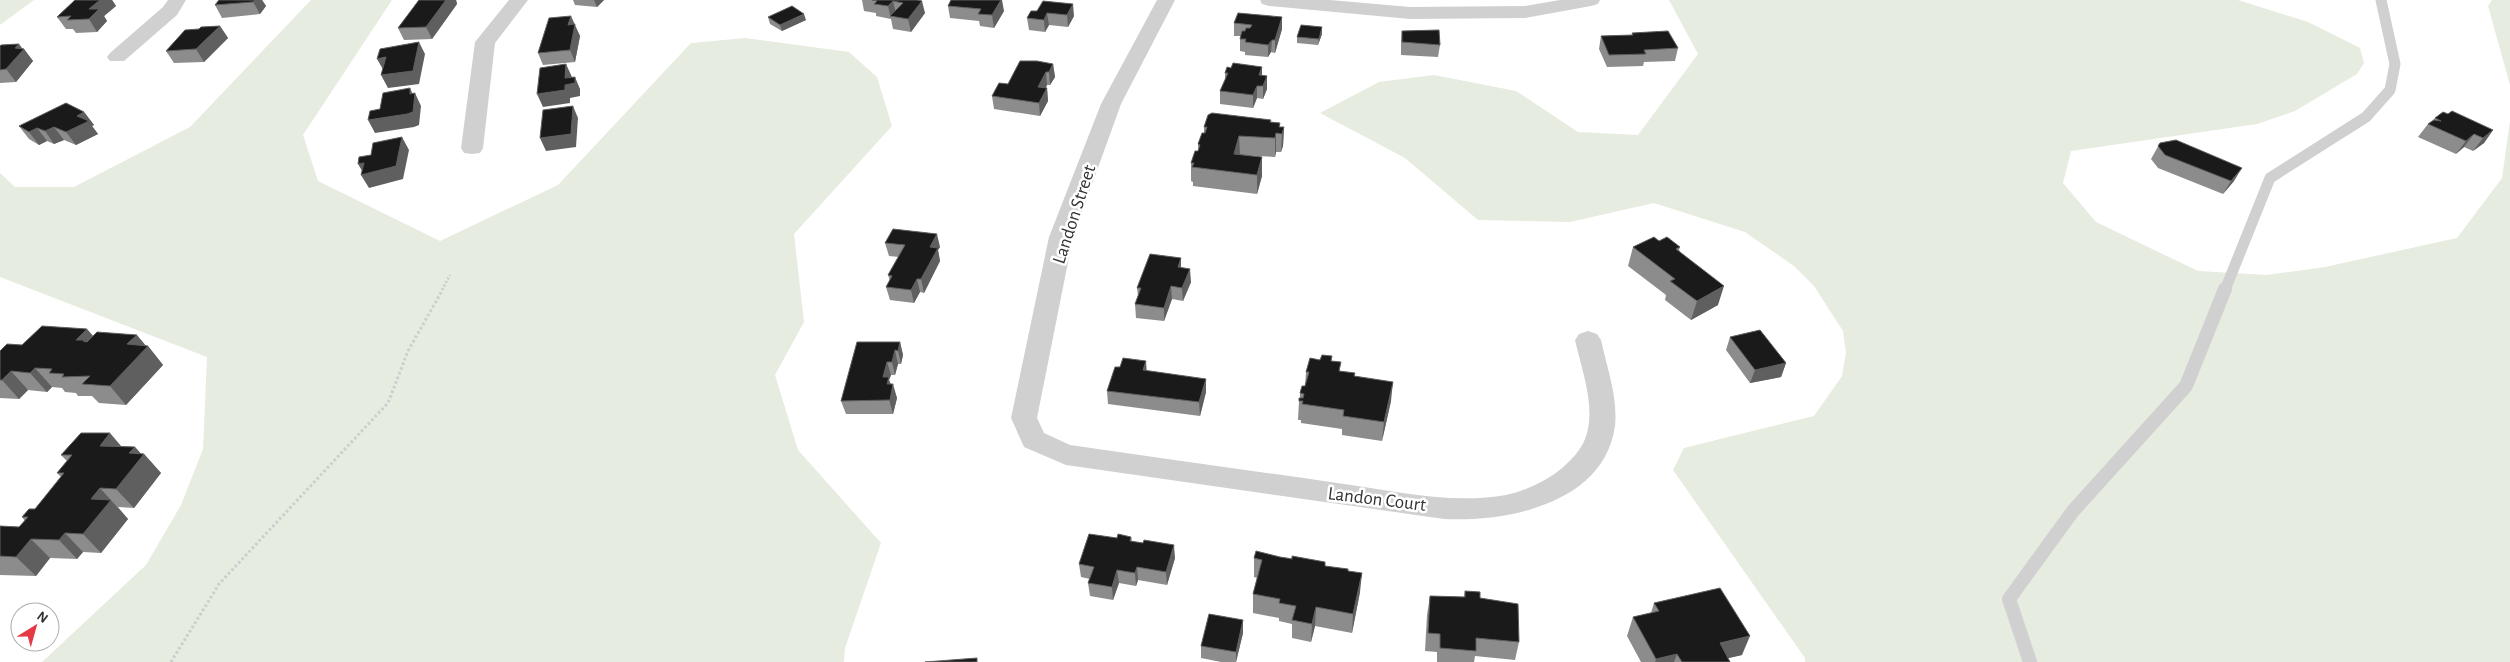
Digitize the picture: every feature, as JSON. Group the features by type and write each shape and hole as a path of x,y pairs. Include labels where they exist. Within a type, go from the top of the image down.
{"street":[{"path":"117,57 170,11 176,0"},
{"path":"472,148 485,42 519,0"},
{"name":"Landon Street","path":"1034,440 1024,418 1061,237 1111,104 1166,0"},
{"path":"1269,0 1410,13 1526,12 1591,0"},
{"name":"Landon Court","path":"1034,440 1066,455 1385,500 1457,508 1505,506 1528,500 1560,484 1580,468 1591,453 1598,438 1602,405 1588,340"}],"lane":[{"path":"2030,662 2009,599 2073,512 2186,386 2270,178 2366,116 2390,90 2395,64 2381,0"}],"path":[{"path":"171,662 218,584 388,403 408,351 450,275"}],"shaded area":[{"path":"0,0 34,0 0,25"},
{"path":"311,0 392,0 303,135 318,181 440,241 558,185 691,43 745,38 849,52 877,77 892,126 794,234 804,322 775,375 798,450 881,543 845,648 844,662 42,662 53,652 60,652 60,645 146,565 181,505 203,449 207,357 0,277 0,173 15,187 74,187 190,127"},
{"path":"1669,0 2238,0 2308,22 2360,48 2364,63 2357,74 2295,111 2257,124 2071,151 2063,183 2096,222 2198,271 2267,275 2325,267 2457,238 2502,178 2510,121 2510,662 1805,662 1805,658 1673,470 1684,448 1814,416 1842,376 1846,353 1843,331 1814,286 1794,266 1745,232 1654,203 1570,222 1478,220 1405,158 1320,113 1379,82 1434,75 1516,91 1578,132 1638,135 1698,54"},
{"path":"2492,0 2510,0 2510,85 2488,6"}],"building":[{"path":"75,0 100,0 89,9 99,9 89,19 67,20 71,16 57,17"},
{"path":"219,0 255,0 253,2 215,5"},
{"path":"419,0 446,0 426,27 398,28"},
{"path":"872,0 922,1 908,19 890,16 903,3 893,1 888,6 874,4 877,1"},
{"path":"951,0 1001,0 992,15 978,14 981,9 948,6"},
{"path":"1043,1 1073,4 1067,15 1047,13 1044,20 1027,18 1031,11 1037,11"},
{"path":"792,6 804,14 780,25 768,17"},
{"path":"1238,13 1282,17 1275,40 1272,40 1268,45 1245,42 1246,39 1240,39 1242,31 1250,28 1252,25 1234,23"},
{"path":"571,16 568,25 575,24 570,50 538,53 549,18"},
{"path":"1301,25 1322,27 1319,39 1297,37"},
{"path":"220,26 196,49 166,51 185,30"},
{"path":"1439,30 1440,45 1402,42 1402,31"},
{"path":"1668,31 1678,48 1644,50 1646,54 1609,55 1601,36 1633,35 1632,33"},
{"path":"419,42 413,71 381,75 386,57 377,59 380,49"},
{"path":"19,44 15,48 24,49 6,69 0,70 0,46"},
{"path":"1020,61 1037,61 1053,64 1038,87 1047,88 1039,103 992,96 999,83 1008,84"},
{"path":"1233,63 1262,67 1259,75 1267,76 1263,86 1257,86 1253,95 1220,91 1228,73 1225,73 1227,67 1231,68"},
{"path":"566,64 565,78 575,77 575,83 565,85 565,90 537,94 540,68"},
{"path":"410,88 410,94 415,93 413,112 368,120 370,111 380,109 383,93"},
{"path":"66,103 84,112 77,116 89,121 66,132 54,127 45,131 37,128 29,132 19,126"},
{"path":"573,106 571,134 540,138 543,110"},
{"path":"2452,111 2493,130 2483,138 2474,134 2466,141 2428,124 2434,120 2441,121 2435,118 2443,112 2448,114"},
{"path":"1212,113 1271,120 1270,122 1280,123 1279,127 1284,127 1282,134 1276,133 1275,138 1239,136 1234,154 1262,157 1257,175 1192,167 1194,163 1191,163 1195,151 1198,151 1200,145 1198,144 1202,133 1205,133 1207,127 1204,127 1208,115"},
{"path":"402,137 396,166 361,175 364,163 358,164 359,157 371,155 373,143"},
{"path":"2176,140 2242,168 2231,181 2165,155 2158,146 2160,143"},
{"path":"893,229 937,234 930,247 938,248 921,279 917,279 911,290 886,287 892,276 888,275 905,245 885,243"},
{"path":"1654,237 1659,241 1667,237 1680,247 1676,249 1724,286 1697,301 1670,281 1675,279 1633,247"},
{"path":"1150,254 1181,258 1178,267 1190,269 1182,288 1171,286 1164,308 1135,304 1141,288 1137,288"},
{"path":"42,326 87,329 76,340 87,342 97,332 137,335 127,344 148,346 110,386 82,384 90,376 62,377 64,374 49,373 52,369 35,368 30,373 11,371 0,380 0,351 7,344 22,345"},
{"path":"1760,330 1786,363 1755,370 1730,337"},
{"path":"857,342 900,342 898,351 895,350 892,362 887,362 883,377 889,377 887,384 893,384 890,400 841,401"},
{"path":"1322,355 1332,356 1331,361 1341,362 1339,371 1355,373 1354,376 1393,382 1384,422 1343,416 1344,410 1302,404 1303,401 1299,401 1299,398 1303,398 1304,394 1300,393 1302,386 1305,386 1309,372 1306,372 1310,358 1320,360"},
{"path":"1123,358 1146,361 1143,370 1206,379 1199,402 1107,391 1115,367 1120,367"},
{"path":"81,433 110,433 100,446 135,447 129,453 144,454 116,489 100,488 91,499 111,500 83,534 65,533 59,540 31,539 16,557 0,556 0,526 19,527 28,517 22,517 29,509 35,509 64,473 57,473 72,455 61,455"},
{"path":"1089,534 1117,538 1118,534 1131,537 1130,541 1143,543 1144,540 1174,545 1166,572 1137,567 1135,573 1117,570 1112,587 1088,583 1094,567 1079,564"},
{"path":"1256,551 1292,559 1292,556 1325,562 1325,566 1362,573 1353,614 1316,607 1312,624 1292,620 1296,606 1279,603 1280,599 1253,594 1262,560 1254,558"},
{"path":"1720,588 1750,636 1720,643 1730,662 1682,662 1677,654 1656,659 1633,617 1659,611 1654,603"},
{"path":"1465,591 1480,592 1480,598 1518,604 1519,642 1476,638 1476,651 1440,648 1440,634 1428,633 1430,596 1465,597"},
{"path":"1209,614 1243,620 1236,652 1201,646"},
{"path":"977,658 977,662 925,662"}]}
